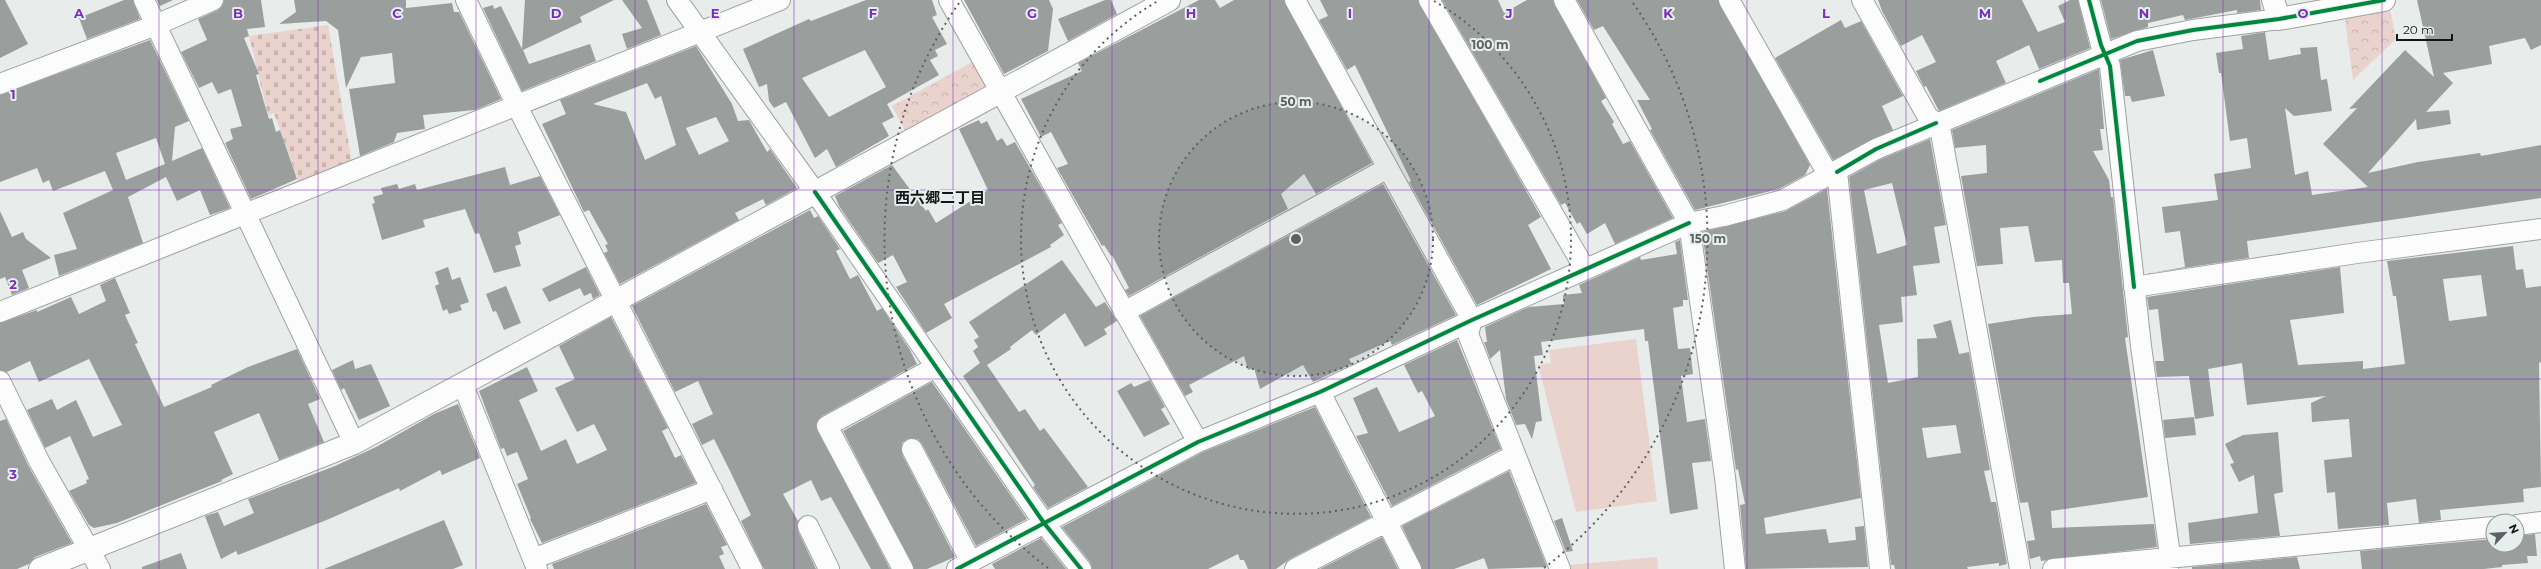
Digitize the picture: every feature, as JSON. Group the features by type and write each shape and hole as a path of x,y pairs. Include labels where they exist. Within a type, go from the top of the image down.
{"street":[{"path":"144,0 247,213 354,443"},
{"path":"0,84 156,25 212,0"},
{"path":"466,0 517,106 752,569"},
{"path":"677,0 815,192 1044,523 1081,569"},
{"path":"0,312 780,0"},
{"path":"949,0 1198,442"},
{"path":"40,569 354,443 1169,0"},
{"path":"1295,0 1472,320 1468,334 1560,569"},
{"path":"1429,0 1585,269"},
{"path":"1564,0 1685,212 1689,223 1725,477 1735,569"},
{"path":"1729,0 1833,174 1880,569"},
{"path":"1862,0 1928,117 1936,123 1942,133 2020,569"},
{"path":"2089,0 2101,44 2106,53 2113,87 2134,287 2169,548 2168,564"},
{"path":"912,449 964,566 1198,442 1320,392 1472,320 1689,223 1724,216 1783,200 1833,174 1876,149 2106,53 2137,41 2276,10 2384,0"},
{"path":"1124,312 1388,168"},
{"path":"2134,287 2357,254 2541,229"},
{"path":"903,569 827,426 936,367"},
{"path":"0,381 62,503 100,569"},
{"path":"463,385 535,564 712,489"},
{"path":"1320,392 1411,569"},
{"path":"1294,569 1515,455"},
{"path":"2525,523 2541,522"},
{"path":"808,526 829,569"},
{"path":"2053,569 2168,564 2485,528"}],"green space":[{"path":"2390,9 2396,39 2353,80 2345,19"},
{"path":"328,25 352,163 299,183 274,113 268,115 249,36"},
{"path":"974,61 988,87 906,132 892,106"},
{"path":"1636,339 1657,501 1576,512 1538,365 1551,363 1549,350"},
{"path":"1657,557 1658,569 1569,569 1568,565"}],"building":[{"path":"0,0 5,0 28,44 0,58"},
{"path":"124,0 133,0 140,19 87,39 79,18"},
{"path":"157,0 173,0 160,6"},
{"path":"224,0 261,0 265,27 247,29 249,36 244,38 259,74 256,75 269,119 272,118 276,132 280,130 297,179 251,199 225,143 233,139 230,129 242,126 231,89 218,94 212,82 199,88 181,52 207,40 198,19 218,10 222,6"},
{"path":"294,0 406,0 406,8 452,3 454,12 459,12 501,99 475,110 423,115 425,129 397,133 394,142 360,156 349,89 395,83 392,53 361,57 346,88 338,30 326,21 279,24 296,12"},
{"path":"525,0 614,0 580,17 582,22 523,50 529,64 590,44 596,61 522,91 483,8 493,5 494,9 501,6 522,49"},
{"path":"622,0 647,0 661,35 627,49 622,34 642,28"},
{"path":"866,0 932,0 937,15 932,17 947,44 935,50 938,56 930,60 939,75 887,104 894,117 882,123 889,136 836,167 827,149 815,158 786,102 774,108 769,101 767,84 759,87 743,49 809,19 811,21","holes":["865,50 886,87 829,117 802,78"]},
{"path":"964,0 1049,0 1053,9 1048,51 1004,74"},
{"path":"1105,0 1111,0 1117,14 1068,41 1058,19"},
{"path":"1199,0 1215,0 1220,8 1234,0 1284,0 1372,163 1316,194 1304,174 1281,194 1288,209 1129,296 1125,290 1129,288 1112,255 1111,256 1104,245 1102,246 1057,168 1068,164 1051,132 1041,137 1021,99 1082,71 1078,63"},
{"path":"1320,0 1418,0 1541,217 1528,225 1551,269 1477,305 1409,182 1411,181 1355,65 1347,70 1319,20 1328,16"},
{"path":"1442,0 1498,0 1504,13 1527,0 1553,0 1606,98 1601,101 1614,122 1612,124 1623,144 1630,141 1673,218 1615,244 1605,223 1587,234 1580,222 1577,224 1565,203 1561,205"},
{"path":"1577,0 1718,0 1810,165 1805,175 1779,189 1695,210 1650,130 1652,129 1637,100 1650,100 1603,26 1594,30"},
{"path":"1878,0 2022,0 2038,32 2065,22 2058,6 2070,0 2078,0 2090,48 2039,69 2029,45 1996,61 2006,83 1939,111 1916,71 1936,62 1922,35 1901,46 1882,11"},
{"path":"2101,0 2260,0 2261,10 2237,13 2237,10 2185,20 2183,15 2148,23 2148,27 2111,39"},
{"path":"2417,0 2541,0 2541,45 2531,50 2525,38 2489,46 2492,64 2443,73 2453,83 2426,112 2449,110 2451,124 2417,130 2416,119 2368,173 2418,162 2480,153 2481,156 2541,145 2541,198 2247,241 2249,258 2145,274 2185,267 2180,231 2165,233 2162,207 2218,200 2214,174 2251,168 2247,138 2230,141 2221,73 2219,73 2216,53 2243,49 2241,36 2265,32 2269,60 2301,54 2300,48 2317,47 2321,80 2327,79 2332,111 2294,116 2285,108 2295,175 2308,171 2312,195 2368,187 2323,144 2357,108 2349,109 2405,50 2434,77"},
{"path":"1841,20 1845,28 1861,21 1903,96 1882,106 1893,130 1833,160 1775,58"},
{"path":"150,40 189,121 175,127 172,161 202,148 230,208 210,215 200,190 177,201 166,177 128,197 143,243 59,276 54,255 77,249 63,213 113,190 105,171 53,191 49,180 43,183 37,168 0,182 0,95","holes":["156,138 165,164 126,180 116,153"]},
{"path":"696,46 732,104 738,121 749,120 767,152 770,149 797,188 766,205 763,199 735,213 739,220 620,284 604,253 608,251 605,245 608,244 589,210 584,212 542,124 566,114 560,100","holes":["647,83 655,99 661,96 676,145 645,160 626,112 593,104","716,117 729,141 699,155 686,128"]},
{"path":"2153,50 2165,96 2132,102 2130,96 2125,96 2120,60"},
{"path":"2099,69 2104,129 2100,129 2103,150 2093,151 2109,180 2111,197 2113,197 2128,337 2125,338 2148,497 2051,511 2052,528 2154,524 2157,547 2041,561 2040,556 2030,559 2027,541 2035,540 2028,502 2020,503 1988,324 2033,317 2072,314 2069,283 2063,283 2062,260 2035,262 2028,226 2000,228 2003,264 1977,266 1961,176 1987,173 1986,145 1955,148 1952,130"},
{"path":"979,120 981,124 987,121 997,141 1002,138 1007,146 1015,142 1062,223 1058,225 1064,235 1050,245 1051,247 944,304 952,318 926,333 896,287 907,282 893,255 878,263 839,206 835,196 892,165 926,211 928,209 936,223 988,190 959,129"},
{"path":"1930,139 1946,225 1934,227 1940,263 1913,266 1917,295 1901,297 1903,322 1879,325 1888,383 1918,377 1917,339 1937,338 1933,325 1951,320 1959,354 1969,352 1990,470 1984,471 1991,502 1996,502 2007,564 1999,566 1999,563 1967,567 1968,569 1895,569 1894,565 1891,565 1849,177 1881,159","holes":["1892,183 1907,245 1877,254 1864,190","1956,425 1961,453 1927,458 1922,428"]},
{"path":"505,167 510,185 540,176 560,215 518,232 521,244 515,246 521,266 494,273 479,233 475,234 465,209 423,220 425,227 382,240 372,204 375,203 373,197 383,194 381,188 397,184 399,189 415,184 417,190"},
{"path":"1383,184 1456,315 1392,345 1390,341 1349,359 1352,364 1313,382 1303,365 1260,389 1254,368 1248,370 1244,356 1189,385 1193,392 1185,396 1140,316"},
{"path":"1827,189 1861,498 1764,518 1766,534 1826,529 1829,543 1856,540 1855,527 1864,526 1868,567 1746,569 1740,505 1745,504 1738,469 1736,470 1702,232 1786,211"},
{"path":"810,210 814,218 818,216 840,249 836,251 850,279 858,275 877,311 882,308 910,350 917,364 822,416 816,425 890,569 871,569 831,497 821,501 811,480 783,494 798,521 798,531 816,569 764,569 741,521 751,515 730,471 714,439 702,445 692,424 713,414 698,381 675,392 632,306"},
{"path":"0,211 12,237 23,232 26,239 51,258 22,270 29,288 12,295 5,277 0,279"},
{"path":"1680,240 1688,300 1683,300 1683,306 1673,308 1678,349 1690,348 1693,374 1681,376 1687,422 1705,419 1711,461 1692,463 1698,509 1670,514 1648,341 1645,341 1644,329 1541,342 1543,355 1534,356 1542,421 1536,422 1532,439 1525,424 1516,425 1506,399 1500,350 1490,359 1484,342 1487,342 1485,327 1529,307 1564,304 1563,295 1582,293 1579,285 1640,257 1641,260 1677,254 1675,242"},
{"path":"2513,246 2516,270 2523,269 2526,288 2541,286 2541,362 2539,363 2541,487 2523,489 2524,502 2440,510 2441,520 2419,523 2416,499 2387,503 2389,525 2338,529 2335,492 2327,493 2324,460 2352,457 2349,419 2312,422 2311,403 2326,396 2247,405 2242,363 2208,369 2214,416 2195,419 2189,376 2157,377 2155,361 2164,361 2158,309 2149,310 2147,297 2340,267 2344,313 2290,320 2298,365 2363,361 2363,369 2405,364 2396,296 2393,296 2387,261","holes":["2481,275 2487,316 2449,321 2443,279"]},
{"path":"1062,260 1096,307 1105,302 1117,321 1104,329 1107,334 1085,347 1065,313 1036,335 1032,330 1010,347 1011,349 987,365 1019,412 1025,409 1040,431 1044,428 1088,487 1048,508 1033,487 1035,485 963,376 980,363 973,351 978,347 974,340 979,337 969,322"},
{"path":"448,267 452,280 460,277 469,302 460,305 462,310 449,314 447,309 443,311 435,286 439,284 435,272"},
{"path":"586,267 600,295 593,299 591,293 584,296 580,288 549,302 542,289"},
{"path":"115,278 130,313 125,315 138,343 135,344 164,407 212,387 211,385 248,367 297,349 320,399 308,404 324,442 279,460 259,413 214,432 233,474 221,480 222,481 117,523 94,528 89,525 69,491 87,483 86,480 89,479 70,436 45,448 27,410 52,399 57,410 76,400 93,437 122,425 89,359 39,382 30,361 7,372 0,370 0,323 37,310 37,312 71,297 79,314 106,301 100,285"},
{"path":"506,286 521,323 504,330 496,311 493,312 486,294"},
{"path":"611,317 668,428 662,431 675,458 681,455 696,483 542,543 530,519 531,518 517,484 528,479 517,452 507,456 504,448 501,449 479,391 527,367 538,391 519,400 541,451 566,439 577,464 607,450 594,424 577,432 555,388 575,379 559,346"},
{"path":"1457,340 1501,449 1392,506 1356,436 1368,433 1353,398 1377,387 1399,432 1435,416 1422,391 1418,393 1404,365"},
{"path":"353,360 355,369 371,364 390,406 359,420 344,388 341,390 332,370"},
{"path":"1150,380 1165,407 1161,409 1170,424 1144,437 1117,391 1131,383 1134,387"},
{"path":"932,382 1027,519 976,546 922,444 918,439 907,439 902,443 902,454 955,557 927,569 914,569 843,431"},
{"path":"458,404 480,458 442,475 440,470 400,491 399,488 329,519 238,555 236,551 221,559 205,516 218,512 224,526 254,513 248,499 335,466 376,447 434,414"},
{"path":"1315,407 1371,517 1290,559 1276,569 1248,569 1244,560 1240,560 1238,554 1208,569 1092,569 1090,562 1062,527 1203,452"},
{"path":"2194,417 2196,435 2165,438 2163,420"},
{"path":"6,419 29,467 72,543 35,557 29,564 17,569 0,569 0,421"},
{"path":"2278,432 2283,492 2274,494 2280,536 2190,544 2188,523 2258,513 2254,475 2239,482 2230,464 2234,463 2225,444 2243,435"},
{"path":"1509,471 1547,567 1488,569 1484,558 1454,569 1422,569 1402,526"},
{"path":"706,504 727,545 721,547 724,554 719,556 725,569 554,569 552,564"},
{"path":"1562,518 1573,551 1566,552 1554,521"},
{"path":"444,520 463,565 453,569 324,569"},
{"path":"2535,534 2537,556 2527,556 2528,563 2502,565 2502,567 2484,569 2362,569 2360,551 2485,540 2485,553 2525,553 2525,535"},
{"path":"1382,537 1398,569 1320,569"},
{"path":"1041,538 1066,569 995,569 992,564"},
{"path":"181,553 187,569 142,569 142,567"},
{"path":"2297,557 2300,569 2192,569 2192,567"}],"cycle path":[{"path":"2089,0 2101,45 2110,66 2134,287"},
{"path":"2040,81 2137,41 2193,30 2279,19 2384,0"},
{"path":"1837,172 1876,149 1936,123"},
{"path":"815,192 1044,523 1081,569"},
{"path":"957,569 1198,442 1320,392 1472,320 1689,223"}],"district":[{"name":"西六郷二丁目","path":"940,197"}]}
